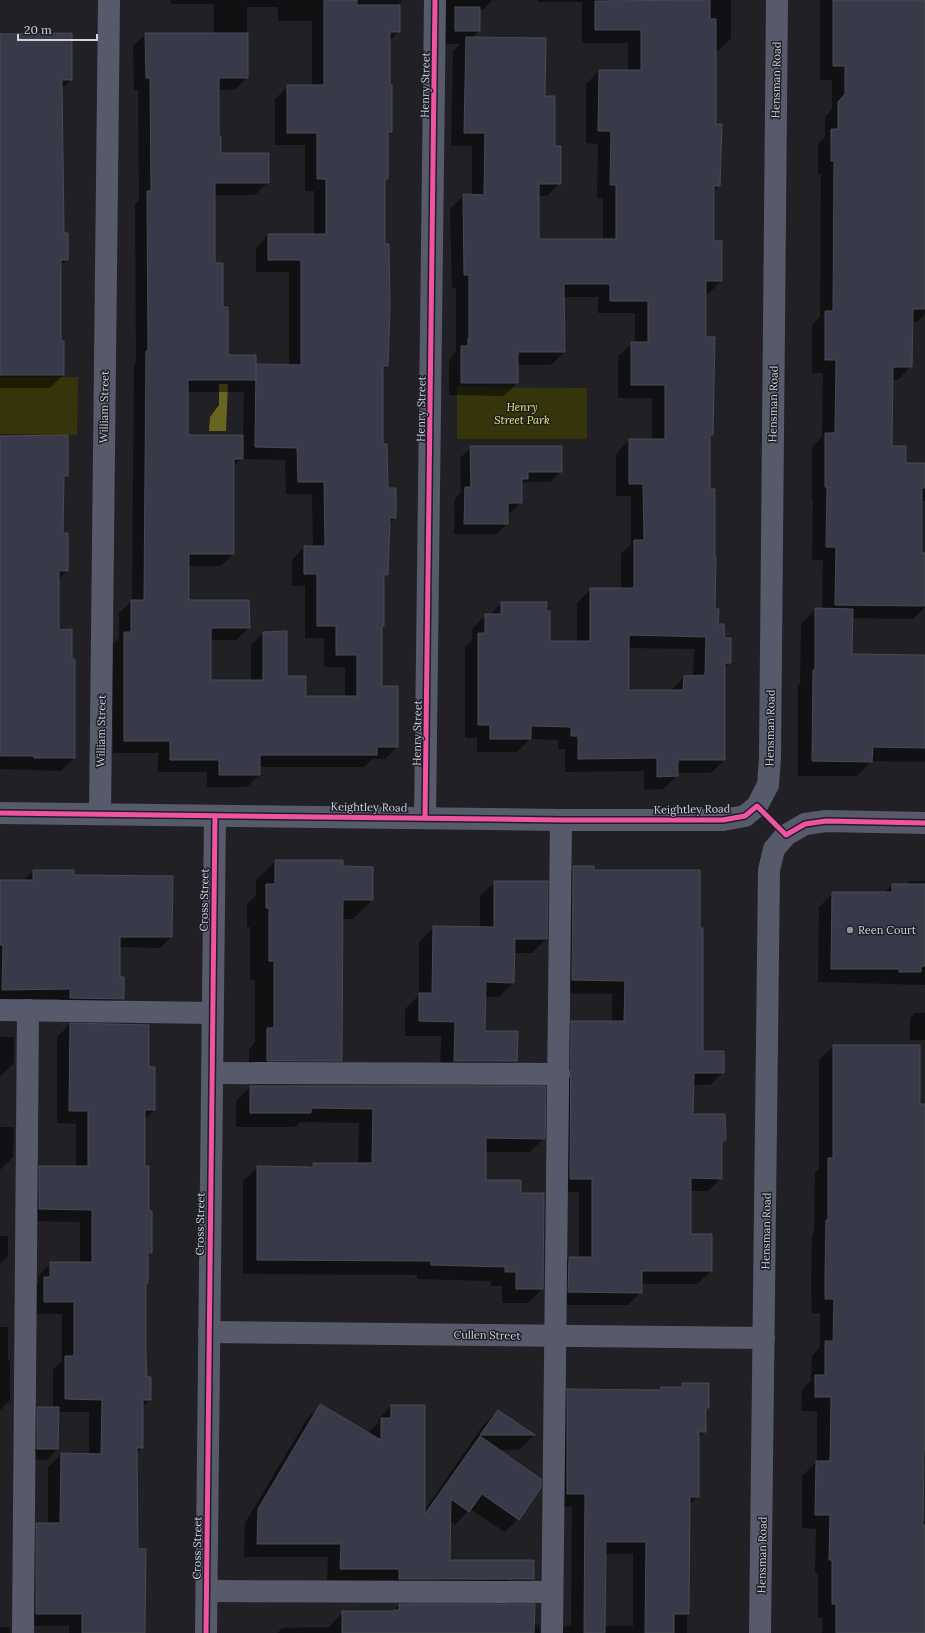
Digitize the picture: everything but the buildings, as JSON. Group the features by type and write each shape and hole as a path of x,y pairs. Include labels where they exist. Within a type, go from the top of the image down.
{"street":[{"name":"William Street","path":"100,814 109,0"},
{"name":"Henry Street","path":"425,818 435,0"},
{"name":"Hensman Road","path":"757,806 768,785 770,758 777,0"},
{"name":"Keightley Road","path":"0,813 561,820 723,820 745,816 757,806"},
{"name":"Cross Street","path":"206,1633 215,816"},
{"path":"552,1633 561,820"},
{"name":"Hensman Road","path":"760,1633 769,870 774,849 786,835 805,824 826,822 925,823"},
{"path":"0,1010 213,1013"},
{"path":"23,1633 28,1010"},
{"path":"212,1073 559,1074"},
{"name":"Cullen Street","path":"209,1332 764,1338"},
{"path":"207,1591 552,1592"}],"green space":[{"path":"0,377 78,377 77,435 0,434"},
{"name":"Henry Street Park","path":"457,387 587,388 587,439 457,439"}],"shaded area":[{"path":"219,384 228,384 226,431 209,431 210,417 219,405"}],"cycle path":[{"path":"425,818 435,0"},
{"path":"0,813 561,820 723,820 745,816 757,806 786,835 805,824 826,821 925,823"},
{"path":"206,1633 215,816"}],"place":[{"name":"Reen Court","path":"850,930"}]}
